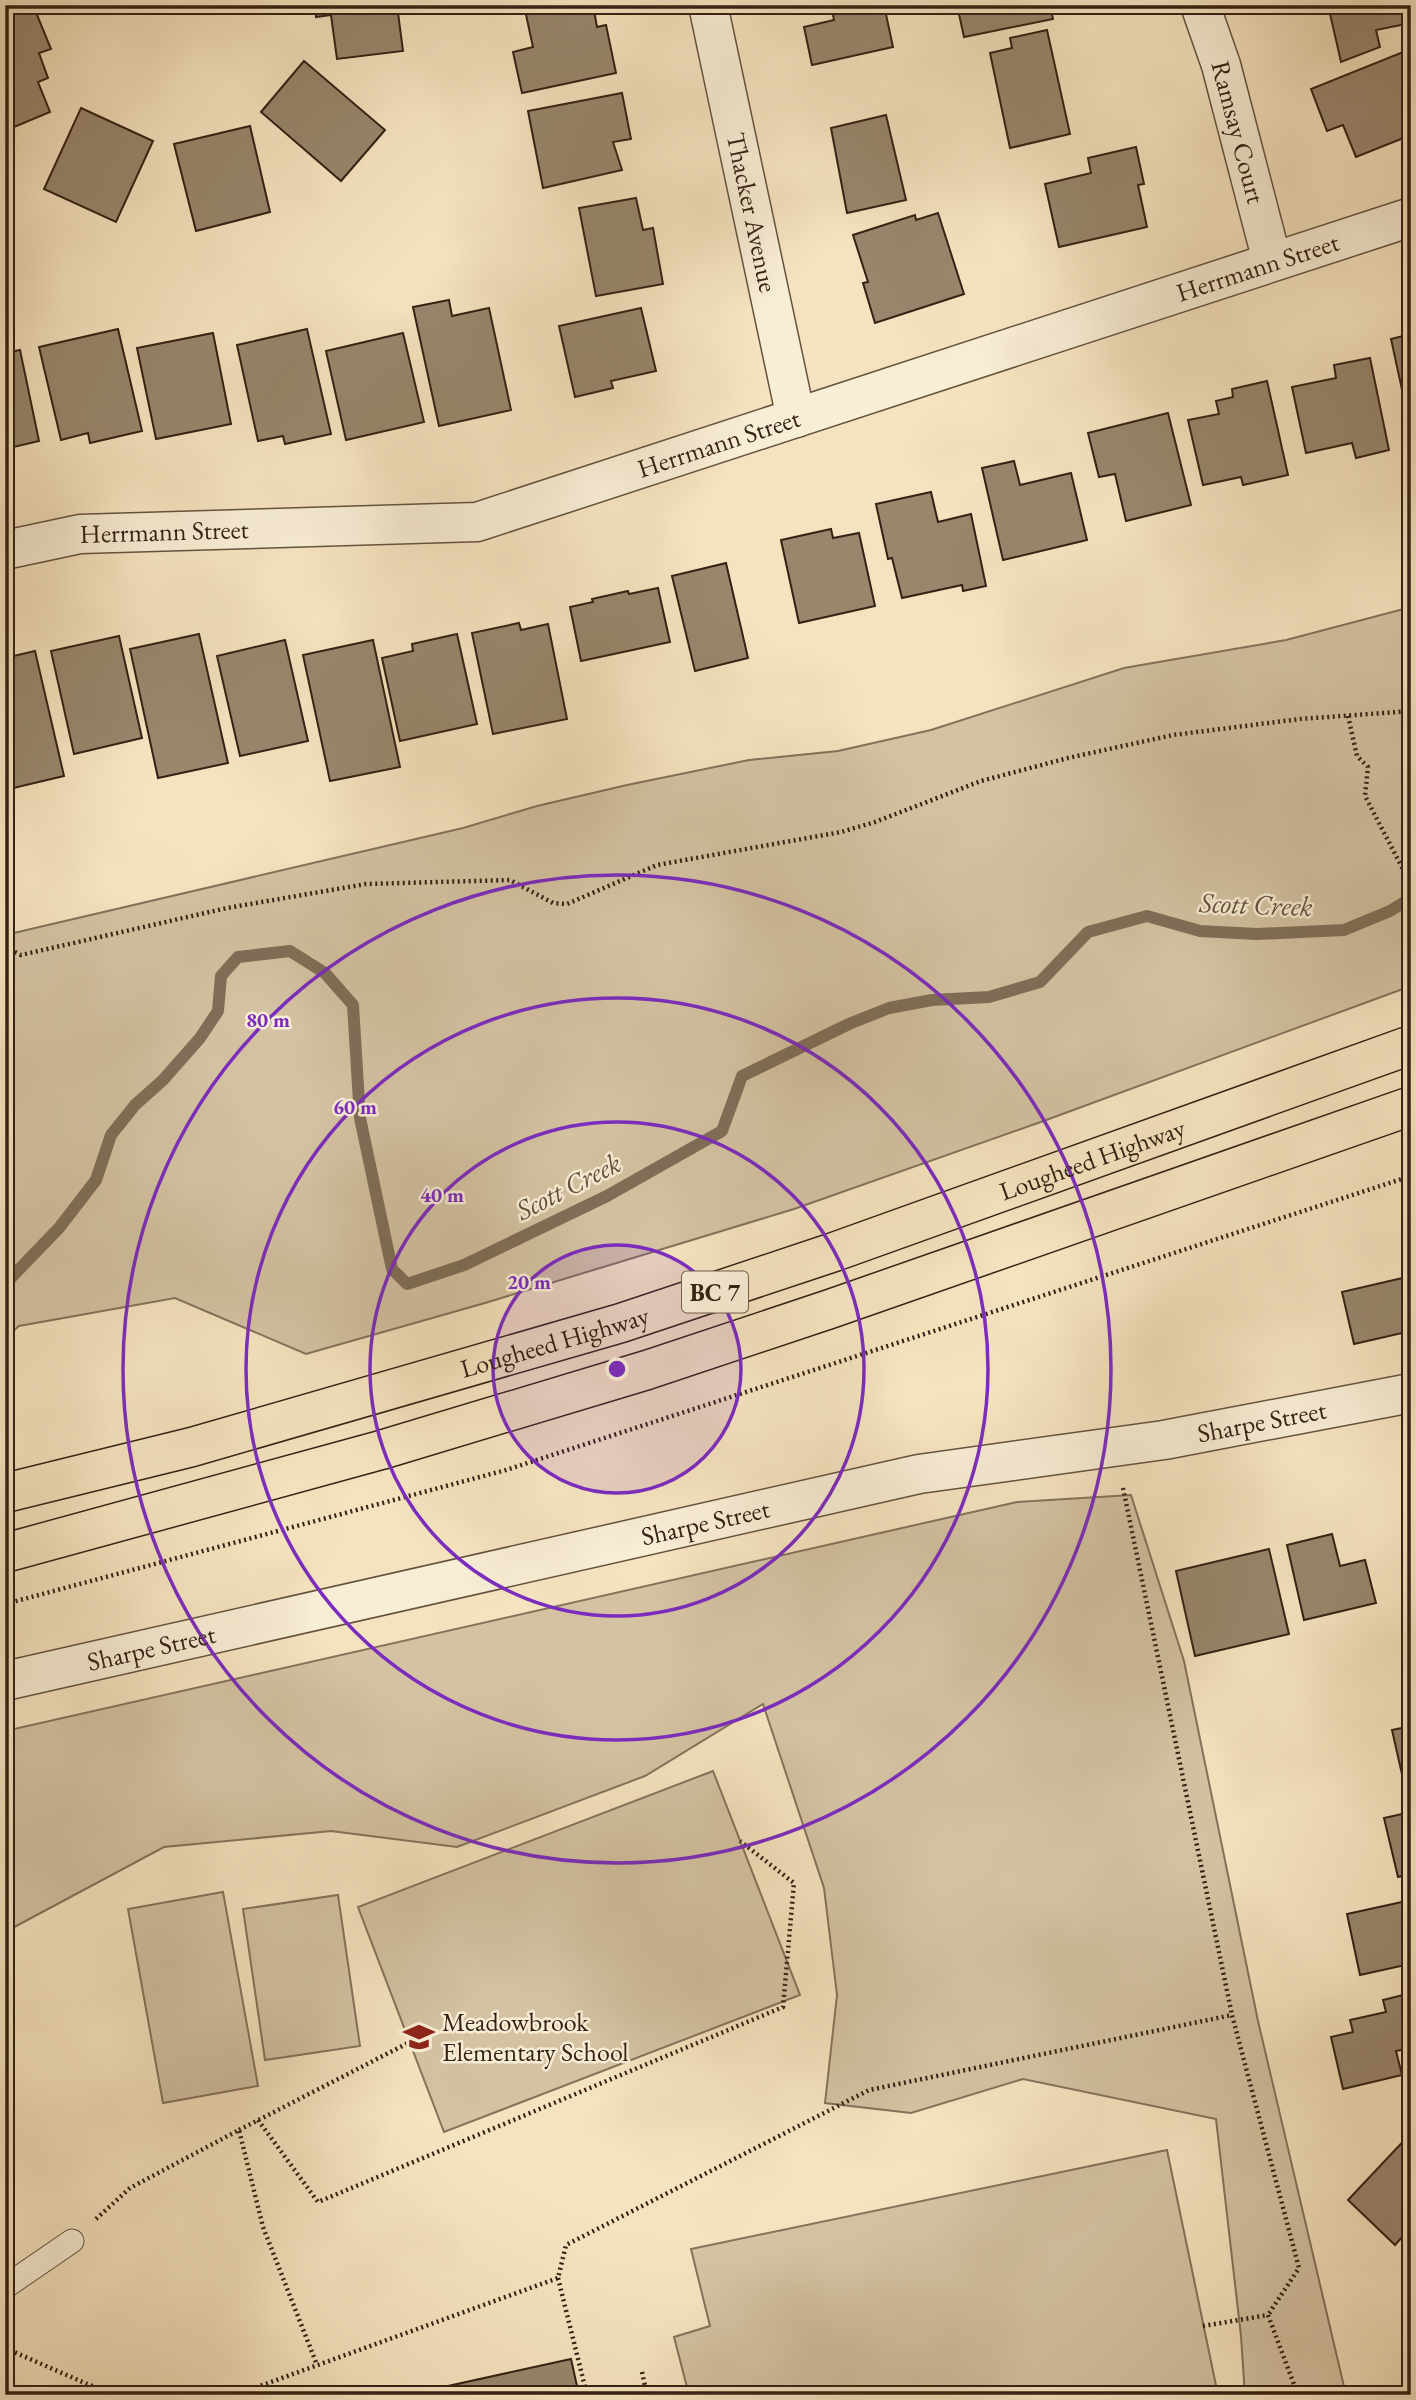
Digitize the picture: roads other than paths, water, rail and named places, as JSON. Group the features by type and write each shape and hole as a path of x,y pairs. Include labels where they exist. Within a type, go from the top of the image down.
{"main road":[{"name":"Lougheed Highway","path":"5,1493 192,1447 621,1323 834,1252 1411,1045"},
{"name":"Lougheed Highway","path":"5,1553 381,1450 647,1370 1411,1106"}],"street":[{"name":"Thacker Avenue","path":"708,5 796,418"},
{"name":"Ramsay Court","path":"1200,5 1221,65 1272,261"},
{"name":"Herrmann Street","path":"5,550 80,534 477,522 1411,217"},
{"name":"Sharpe Street","path":"5,1681 919,1474 1164,1440 1411,1393"}],"lane":[{"path":"5,2287 72,2241"}],"waterway":[{"name":"Scott Creek","path":"5,1284 59,1228 96,1180 111,1135 135,1105 163,1080 200,1038 218,1011 221,976 238,957 290,951 325,973 353,1005 360,1118 392,1269 407,1284 464,1265 607,1196 722,1131 742,1076 849,1024 889,1008 932,1000 989,997 1040,982 1088,932 1147,916 1200,931 1257,934 1344,930 1390,911 1411,898"}],"place":[{"name":"Meadowbrook Elementary School","path":"419,2037"}]}
